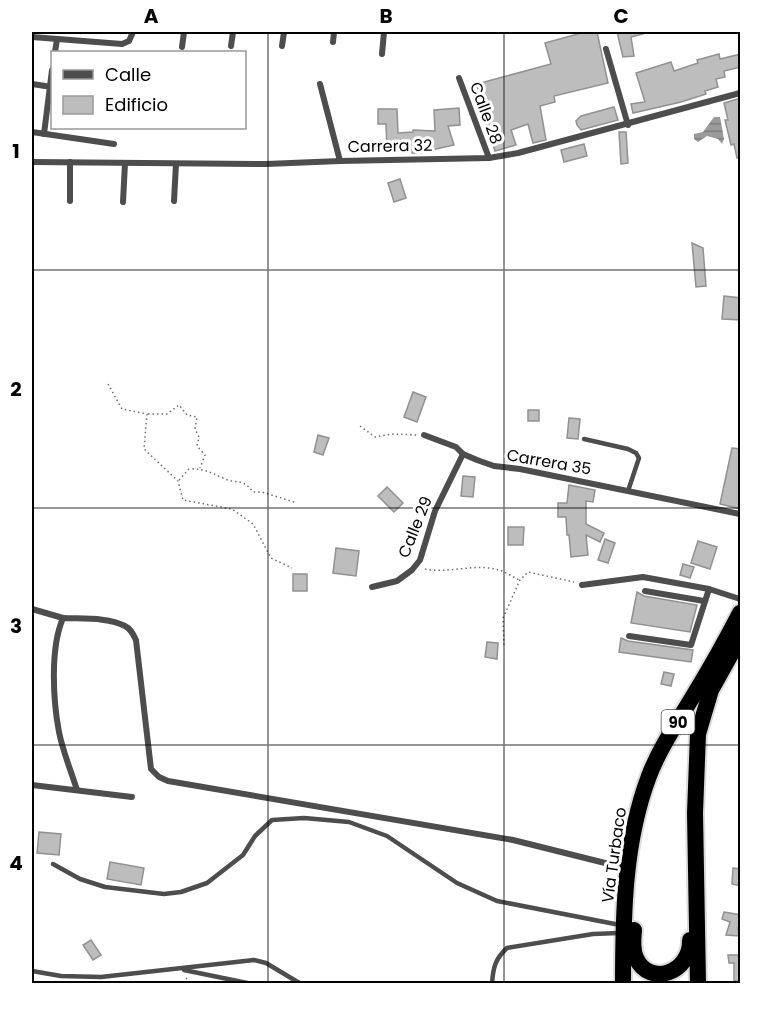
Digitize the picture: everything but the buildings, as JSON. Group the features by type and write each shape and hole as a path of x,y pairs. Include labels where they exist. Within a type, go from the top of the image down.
{"highway":[{"name":"Vía Turbaco","path":"623,984 623,929 632,838 638,808 665,744 741,613"},
{"name":"90","path":"698,984 695,813 698,734 711,690 741,638"},
{"path":"632,838 637,860 633,947 641,965 652,972 663,974 675,970 685,962 689,954 686,826 695,813"}],"street":[{"path":"32,37 122,44 129,41 133,32"},
{"path":"182,47 184,32"},
{"path":"231,46 233,32"},
{"path":"282,46 284,32"},
{"path":"333,42 334,32"},
{"path":"381,54 384,32"},
{"path":"55,51 57,39"},
{"path":"606,49 628,125"},
{"name":"Calle 28","path":"459,78 489,158"},
{"path":"32,84 51,87 44,134"},
{"path":"320,84 339,160"},
{"name":"Carrera 32","path":"32,162 266,164 339,160 489,158 518,153 628,125 741,93"},
{"path":"32,132 114,144"},
{"path":"70,162 70,201"},
{"path":"123,202 124,163"},
{"path":"174,201 176,164"},
{"name":"Carrera 35","path":"424,435 456,447 463,454 494,466 520,469 741,514"},
{"name":"Calle 29","path":"372,587 397,581 420,560 435,511 463,454"},
{"path":"582,585 643,576 709,589 741,599"},
{"path":"629,636 691,645 709,589"},
{"path":"645,591 704,602"},
{"path":"32,609 63,618 105,621 124,625 131,630 136,640 151,769 159,777 168,781 513,840 565,855 629,869"},
{"path":"63,618 57,639 55,699 59,734 77,790"},
{"path":"32,786 132,797"}],"lane":[{"path":"584,439 636,453 639,458 628,491"},
{"path":"53,864 80,879 105,887 164,894 181,892 207,883 243,855 255,836 272,820 304,818 349,822 387,836 457,883 497,901 623,929"},
{"path":"492,984 493,968 498,957 507,948 623,929"},
{"path":"32,971 60,976 101,977 254,960 266,963 301,984"},
{"path":"178,969 252,984"}],"path":[{"path":"108,384 123,409 147,414 167,414 179,405 187,415 197,417 195,429 199,437 197,446 205,455 199,469"},
{"path":"147,414 144,449 178,481 183,500 232,509 253,524 271,558 292,568"},
{"path":"360,426 375,436 424,435"},
{"path":"178,481 189,469 210,471 226,480 237,480 247,484 253,492 262,492 297,503"},
{"path":"416,564 425,569 439,571 480,568 502,571 519,580"},
{"path":"504,645 502,618 519,580 528,572 565,579 582,585"}],"shaded area":[{"path":"714,117 720,117 724,139 722,144 718,139 707,136 698,142 694,139 694,134 703,132"}]}
